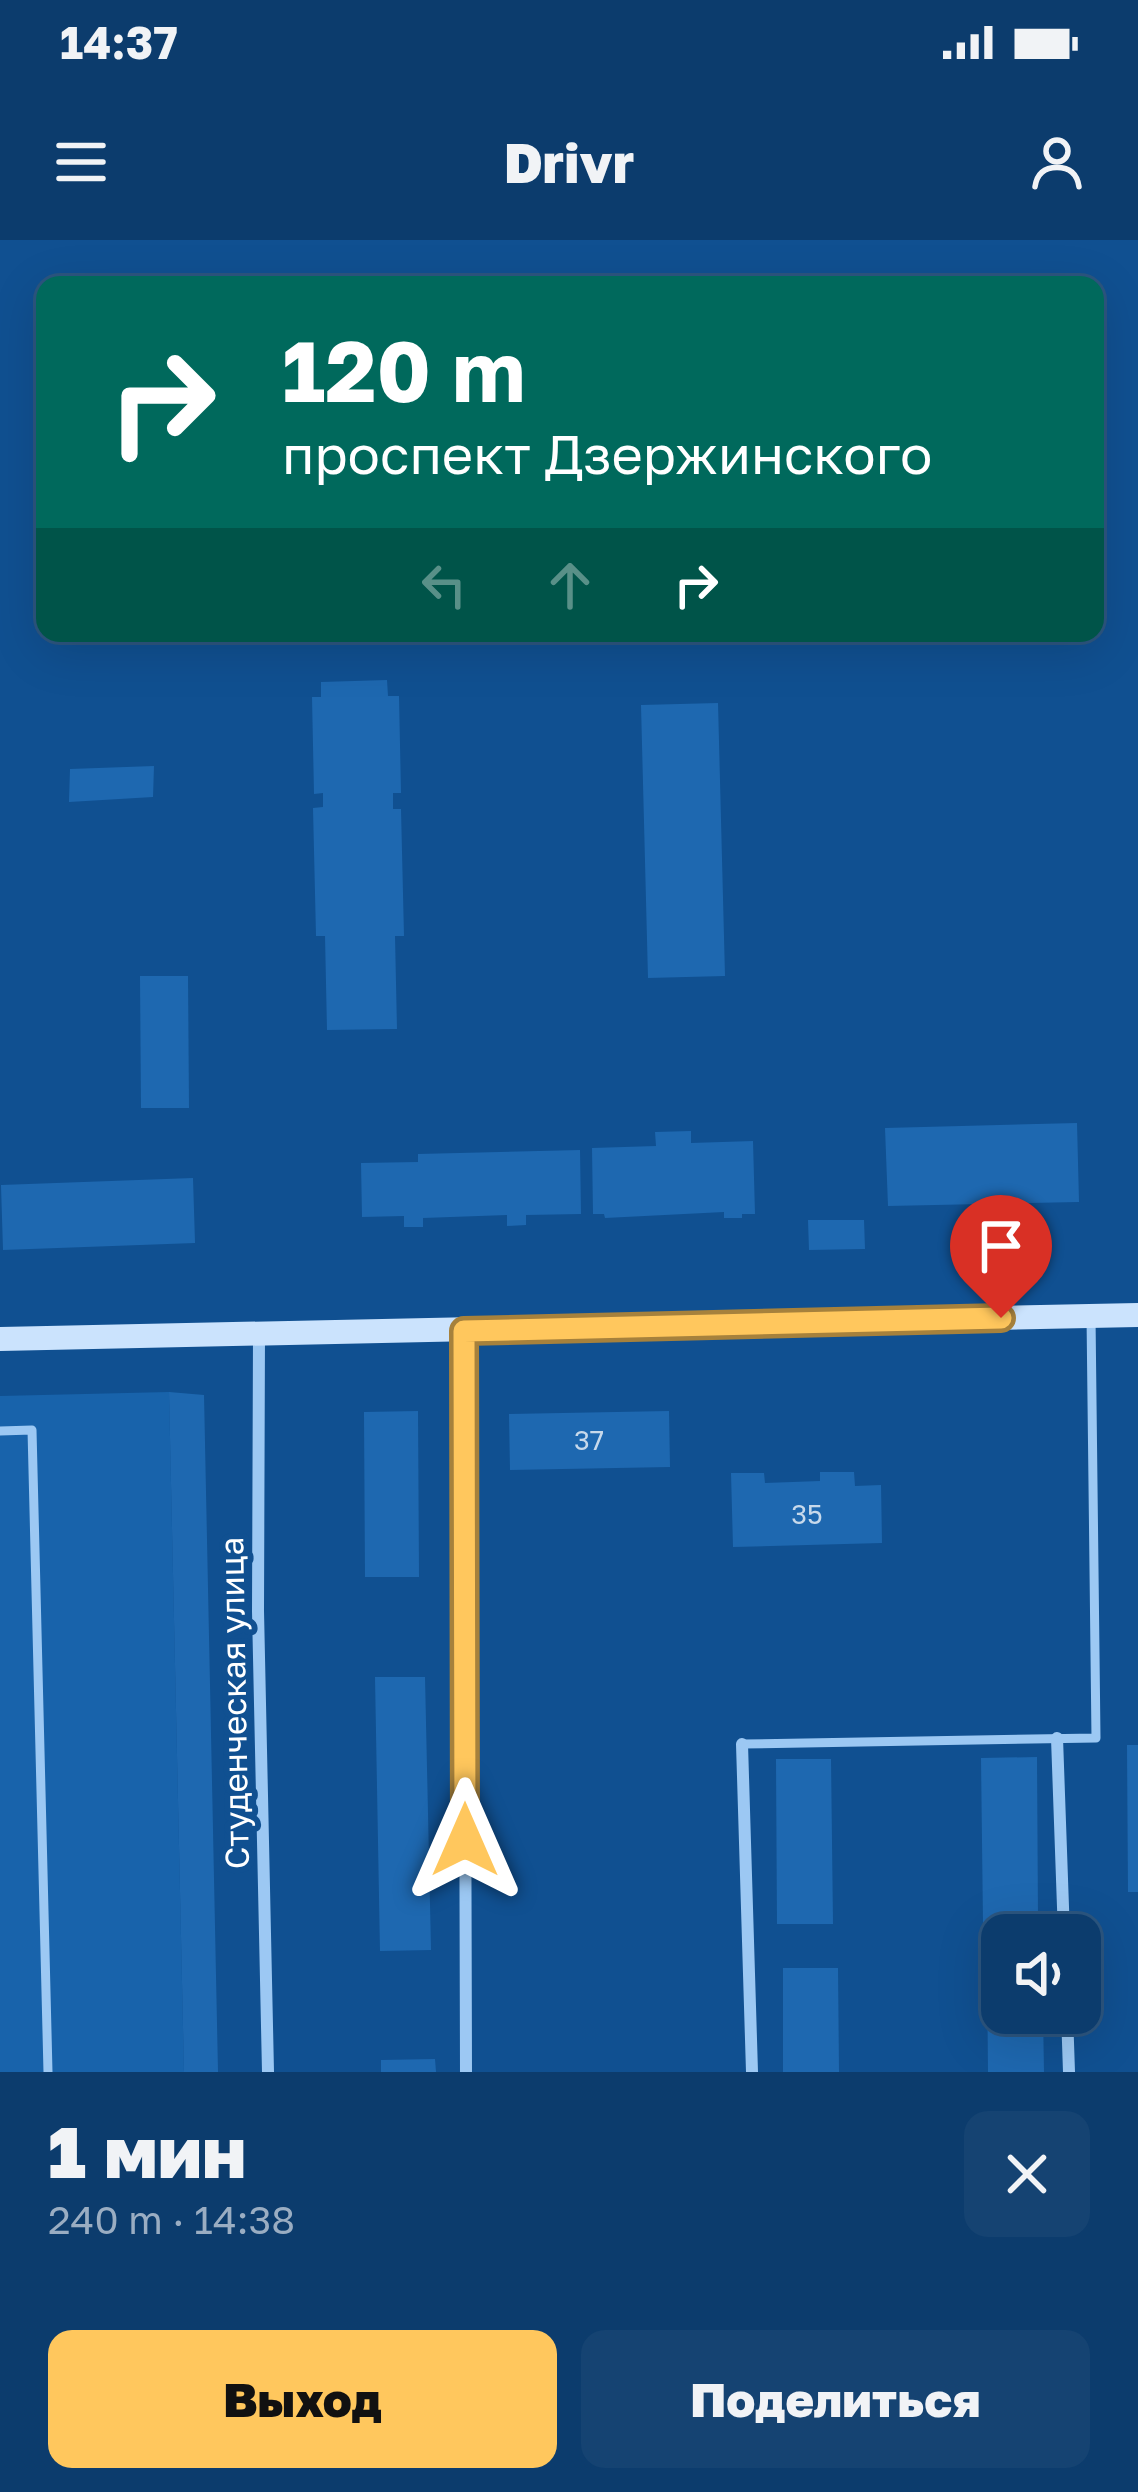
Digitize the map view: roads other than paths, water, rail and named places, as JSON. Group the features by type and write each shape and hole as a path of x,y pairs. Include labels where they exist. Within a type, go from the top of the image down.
{"main road":[{"path":"0,1339 1138,1315"}],"street":[{"path":"464,1331 466,2072"},
{"name":"Студенческая улица","path":"259,1333 258,1611 268,2072"},
{"path":"1057,1738 1063,1914"},
{"path":"742,1744 752,2072"},
{"path":"1068,2034 1070,2072"}],"lane":[{"path":"742,1744 1096,1738 1091,1316"},
{"path":"0,1431 32,1430 48,2072"}]}
